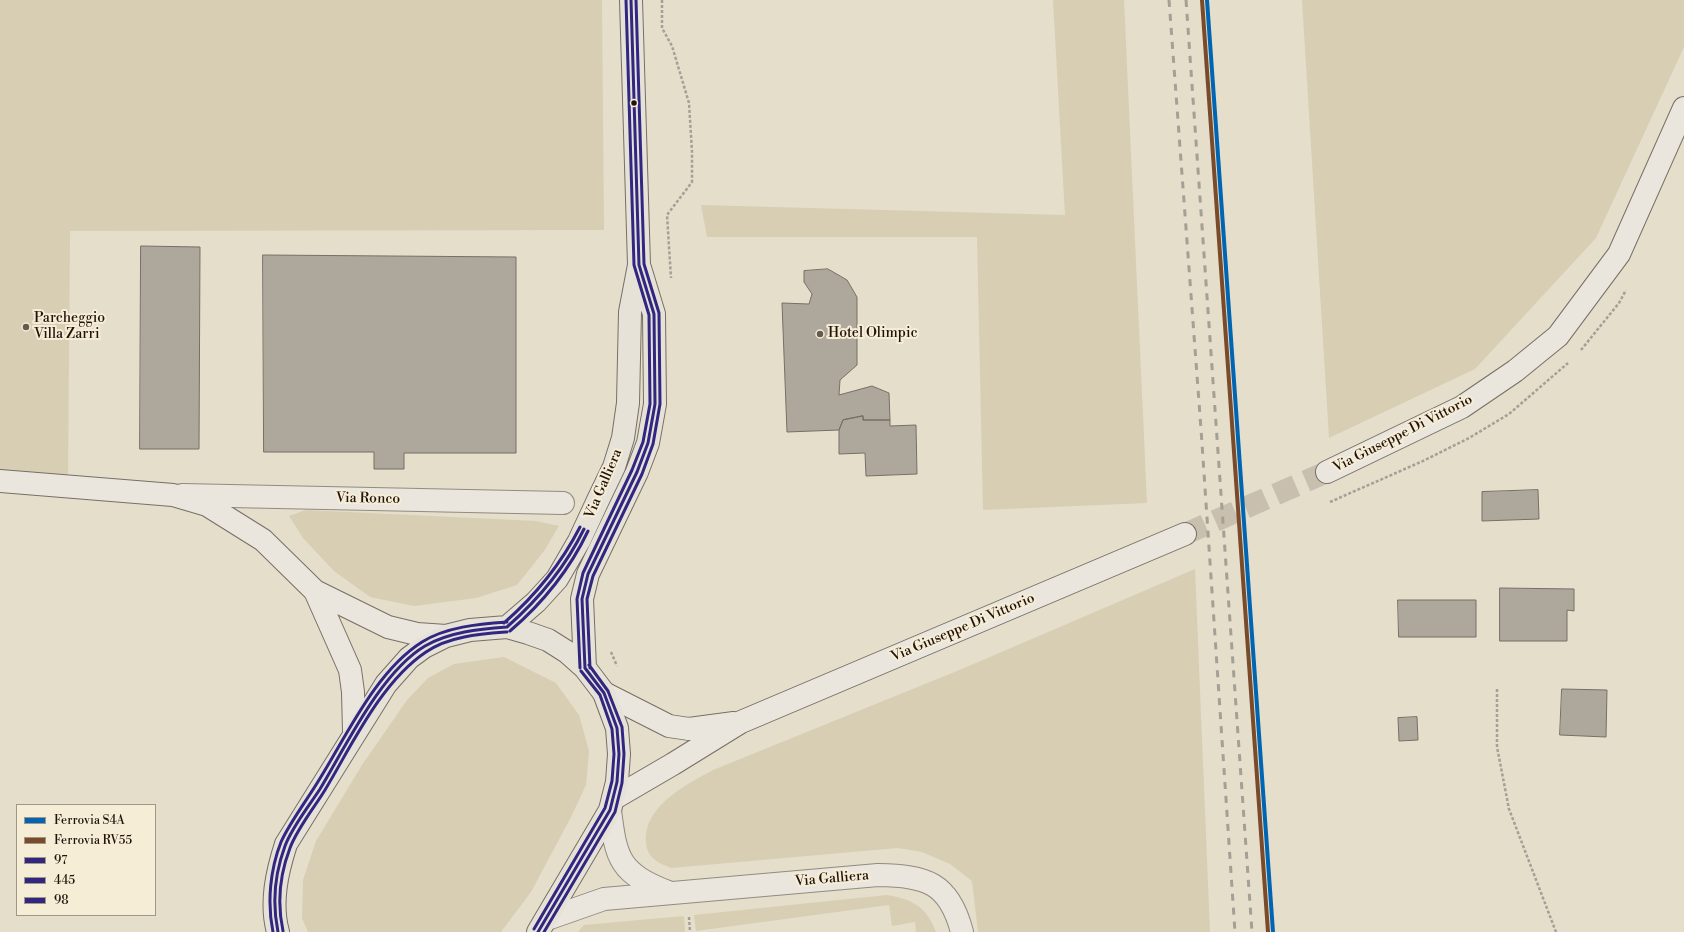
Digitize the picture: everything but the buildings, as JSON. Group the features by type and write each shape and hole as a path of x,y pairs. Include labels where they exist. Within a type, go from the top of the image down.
{"main road":[{"name":"Via Galliera","path":"507,627 536,602 556,579 579,541 614,467 623,438 628,403 630,312 639,265 631,0"},
{"name":"Via Galliera","path":"585,668 582,599 588,574 637,472 648,443 654,404 654,314 639,265"},
{"path":"278,932 276,923 275,894 278,869 286,844 354,732 386,684 409,658 424,647 446,636 470,630 507,627 548,640 567,652 585,668 604,693 617,735 619,754 617,782 612,805 542,926"}],"street":[{"name":"Via Giuseppe Di Vittorio","path":"1327,472 1462,407 1515,371 1558,336 1619,254 1684,108"},
{"name":"Via Ronco","path":"0,481 173,495 563,503"},
{"name":"Via Ronco","path":"173,495 207,505 263,540 315,591 388,627 417,634 446,636"},
{"name":"Via Giuseppe Di Vittorio","path":"612,805 673,764 741,722 1186,534"},
{"name":"Via Ronco","path":"315,591 350,670 353,692 354,732"},
{"name":"Via Giuseppe Di Vittorio","path":"604,693 669,726 689,729 741,722"},
{"name":"Via Galliera","path":"612,805 614,840 626,868 643,882 671,893"},
{"name":"Via Galliera","path":"542,926 604,899 878,875 908,876 927,882 944,891 957,912 962,932"}],"path":[{"path":"662,0 662,28 672,46 689,103 692,152"},
{"path":"1497,689 1497,747 1510,809 1556,932"},
{"path":"688,909 690,932"}],"shaded area":[{"path":"0,0 602,0 604,230 70,231 68,480 0,478"},
{"path":"1053,0 1124,0 1147,503 983,510 977,237 707,237 701,205 1065,215"},
{"path":"1302,0 1684,0 1684,47 1596,238 1475,369 1329,438"},
{"path":"306,510 536,521 559,526 544,551 517,585 476,598 414,606 370,597 334,571 303,538 289,516"},
{"path":"1195,569 1210,932 978,932 972,881 950,864 922,852 898,848 671,868 658,862 649,853 646,844 647,831 651,819 658,808 678,790 713,770 962,669"},
{"path":"504,657 556,683 579,715 589,751 586,785 571,817 531,892 501,932 308,932 302,918 303,880 316,841 362,765 407,700 428,678 454,664"},
{"path":"887,895 904,899 918,906 928,916 936,932 916,932 915,922 892,926 889,905 696,931 694,915"},
{"path":"684,916 685,932 578,932 584,925"}],"tunnel":[{"path":"1185,534 1327,472"}],"railway":[{"path":"1169,0 1201,429 1235,932"},
{"path":"1186,0 1252,932"}],"rail line":[{"name":"RV55","path":"1202,0 1268,932"},
{"name":"S4A","path":"1207,0 1273,932"}],"transit line":[{"name":"98","path":"580,668 577,599 583,573 632,470 643,442 650,404 649,315 634,265 626,0"},
{"name":"97","path":"585,668 582,599 588,574 637,472 648,443 655,404 654,314 639,265 631,0"},
{"name":"445","path":"590,668 587,599 593,576 642,474 653,444 660,404 659,313 644,264 636,0"},
{"name":"98","path":"504,623 537,591 556,567 580,527"},
{"name":"97","path":"507,627 541,594 551,582 569,557 584,529"},
{"name":"445","path":"510,631 534,609 555,585 581,546 588,531"},
{"name":"98","path":"273,932 270,910 272,875 281,842 352,724 390,669 406,654 431,637 463,627 507,622"},
{"name":"97","path":"278,932 275,899 277,877 285,846 296,824 320,789 379,691 409,658 434,641 464,632 507,627"},
{"name":"445","path":"283,931 280,910 280,889 290,848 301,826 325,790 357,734 381,697 410,665 426,652 435,647 455,639 507,632"},
{"name":"445","path":"544,932 615,812 622,783 624,754 622,727 608,691 589,665"},
{"name":"97","path":"538,932 610,810 617,782 619,754 617,728 604,693 585,668"},
{"name":"98","path":"534,929 605,808 612,781 614,754 612,729 600,695 581,671"}],"place":[{"name":"Parcheggio Villa Zarri","path":"26,327"},
{"name":"Hotel Olimpic","path":"820,334"}]}
